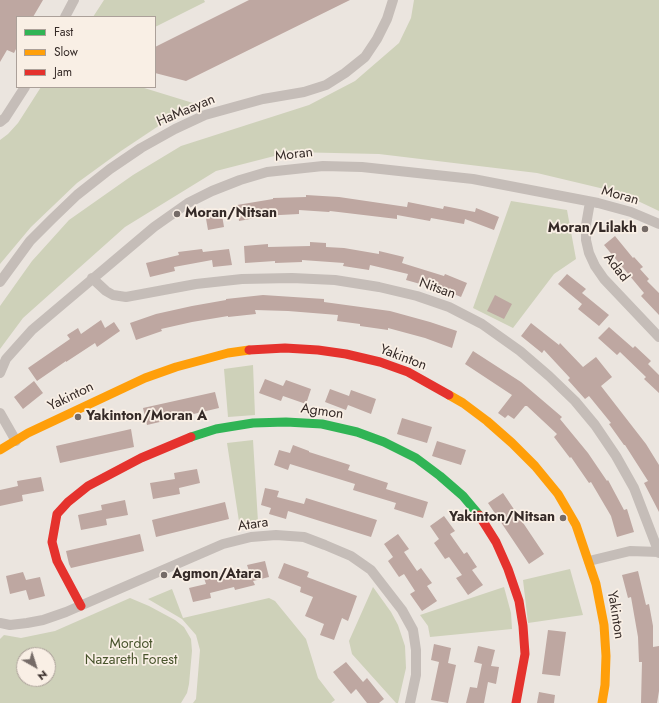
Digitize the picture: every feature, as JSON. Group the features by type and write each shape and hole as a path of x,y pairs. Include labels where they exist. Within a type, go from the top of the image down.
{"street":[{"path":"65,16 74,0"},
{"name":"HaMaayan","path":"0,282 30,241 57,214 77,195 110,169 141,148 174,129 205,116 263,99 304,92 326,85 345,73 365,57 377,39 387,19 393,0"},
{"path":"0,122 13,107 24,88"},
{"name":"Moran","path":"0,373 6,359 32,330 154,227 188,203 240,180 268,172 323,166 362,167 473,179 590,202 631,212 659,224"},
{"name":"Adad","path":"590,202 586,225 586,240 589,253 595,266 604,279 659,337"},
{"name":"Nitsan","path":"92,278 106,291 113,295 126,297 196,284 242,279 292,278 335,280 379,287 417,296 449,307 482,324 520,351 549,376 595,424 616,456 634,488 659,552"},
{"name":"Yakinton","path":"0,450 28,433 145,378 202,359 235,352 277,348 318,350 346,354 380,362 408,372 463,403 487,421 535,466 558,494 576,525 598,592 604,625 606,656 605,685 602,703"},
{"path":"0,413 16,441"},
{"name":"Agmon","path":"81,606 57,561 52,542 57,514 68,502 88,486 141,458 180,441 216,429 253,423 286,422 322,424 357,432 384,442 416,458 463,496 480,517 496,542 508,569 519,601 524,626 525,654 516,703"},
{"name":"Atara","path":"0,623 16,624 43,620 81,606 223,544 251,537 276,535 304,537 351,556 371,570 402,610 413,630 416,650 416,675 410,703"},
{"path":"589,561 630,551 659,552"}],"green space":[{"path":"104,0 204,0 205,2 156,26 156,16 94,16"},
{"path":"414,0 659,0 659,211 621,193 537,173 379,154 290,152 216,171 125,227 23,318 0,349 0,306 32,261 69,220 133,175 181,146 309,105 355,81 399,43 411,18"},
{"path":"40,88 144,88 206,107 175,115 121,151 77,183 31,227 0,264 0,140 18,123"},
{"path":"511,201 567,210 576,259 554,274 513,328 473,308"},
{"path":"253,365 255,415 228,417 224,369"},
{"path":"253,440 258,522 240,528 227,443"},
{"path":"570,569 583,615 528,623 523,580"},
{"path":"373,587 391,612 398,625 405,646 406,668 398,703 396,703 352,654 349,641"},
{"path":"504,587 511,613 512,629 430,637 428,626 420,615"},
{"path":"172,589 183,618 269,598 275,601 306,639 318,678 335,700 331,703 193,703 196,699 200,650 196,635 182,619 148,599"},
{"name":"Mordot Nazareth Forest","path":"130,598 149,606 175,620 184,627 191,639 192,651 187,693 181,703 0,703 0,639 4,635 21,638 55,631"}],"building":[{"path":"0,0 43,0 34,16 16,16 16,49 14,53 7,50 0,62"},
{"path":"249,0 350,0 186,81 156,73 156,46"},
{"path":"306,195 339,197 407,207 408,202 443,209 444,206 475,212 476,208 499,217 494,230 465,219 464,224 431,218 430,221 397,215 397,219 330,211 299,210 299,214 261,216 239,221 237,205 273,198 306,197"},
{"path":"221,209 224,227 208,230 205,213"},
{"path":"615,236 633,258 634,257 643,267 640,269 649,279 647,281 659,293 659,315 641,296 644,293 604,245"},
{"path":"310,242 326,243 326,247 344,248 379,254 379,251 404,257 402,263 444,276 445,274 467,283 461,297 432,285 431,287 406,280 408,274 370,265 369,270 343,266 344,263 302,260 302,262 275,263 275,261 245,263 244,246 268,244 268,247 310,246"},
{"path":"202,249 203,252 229,249 232,265 213,267 212,260 174,267 175,271 150,277 146,263 179,255 178,252"},
{"path":"567,274 586,289 582,293 609,315 599,326 578,309 582,304 558,284"},
{"path":"263,295 324,299 324,302 390,311 457,331 452,348 425,338 388,328 388,330 337,321 338,315 288,311 255,310 256,314 228,316 192,322 161,329 162,331 136,340 130,323 156,314 192,306 226,299"},
{"path":"495,295 512,304 504,319 487,311"},
{"path":"101,320 105,328 114,322 120,331 97,347 95,343 37,381 28,368 70,339 67,335 78,328 81,334"},
{"path":"531,323 559,345 560,343 583,367 596,357 612,377 601,386 646,444 659,465 659,512 644,483 648,481 625,445 609,424 611,423 589,396 585,399 568,380 570,378 544,350 542,353 521,336"},
{"path":"609,327 633,348 635,346 651,361 648,364 659,375 659,393 644,379 646,377 620,352 617,355 598,338"},
{"path":"473,351 521,382 562,417 560,419 588,453 607,481 608,480 624,510 627,509 634,532 617,537 611,516 591,482 589,483 571,457 570,458 554,437 557,434 527,406 525,406 514,419 508,415 505,418 498,413 512,395 465,364"},
{"path":"265,379 283,386 286,380 311,389 306,404 283,396 281,401 259,393"},
{"path":"34,381 43,393 23,409 14,397"},
{"path":"330,389 349,396 351,390 376,399 371,414 348,405 346,410 325,402"},
{"path":"215,392 219,408 147,425 143,408"},
{"path":"402,418 432,427 427,443 397,434"},
{"path":"131,429 134,447 60,463 56,446"},
{"path":"437,441 466,450 461,465 432,456"},
{"path":"293,445 309,452 350,465 348,470 388,483 386,489 428,502 423,518 394,509 396,503 353,490 355,484 290,464 288,470 274,465 279,450 290,453"},
{"path":"197,469 200,483 179,488 180,494 153,499 150,483 175,479 174,473"},
{"path":"41,477 44,491 22,495 23,501 0,506 0,490 18,486 17,481"},
{"path":"265,488 279,491 277,497 304,504 306,498 377,520 371,537 288,511 286,519 269,514 271,508 261,505"},
{"path":"503,493 544,554 529,564 488,503"},
{"path":"125,500 128,515 106,519 107,525 81,530 78,515 102,510 101,505"},
{"path":"225,502 229,519 156,537 152,520"},
{"path":"444,516 455,531 450,534 464,554 467,552 477,567 472,570 483,585 468,595 456,578 462,575 449,557 445,559 434,543 439,539 430,526"},
{"path":"140,534 144,551 71,568 69,564 66,551"},
{"path":"398,534 409,549 404,552 417,571 421,568 432,583 427,586 437,601 422,611 410,594 415,591 404,574 399,577 388,561 393,557 384,544"},
{"path":"265,561 269,577 253,581 255,585 235,590 234,587 210,593 211,598 193,602 189,588 206,584 204,578 221,573 223,578 249,571 247,565"},
{"path":"284,563 309,572 307,577 357,596 348,621 342,618 334,640 320,635 324,624 305,616 313,597 300,592 301,587 278,578"},
{"path":"638,571 646,605 649,604 653,626 653,647 659,646 659,691 657,703 641,703 642,662 639,662 638,637 631,597 628,598 622,575"},
{"path":"23,572 26,580 40,577 45,596 29,600 26,590 10,594 6,576"},
{"path":"548,630 566,632 560,676 542,674"},
{"path":"434,644 451,648 448,663 456,665 448,703 431,700 439,662 431,660"},
{"path":"478,646 495,650 491,666 499,667 496,684 488,682 484,703 466,703 470,687 477,688 482,664 474,662"},
{"path":"346,662 363,682 367,678 384,699 379,703 367,703 356,689 351,694 333,672"},
{"path":"539,692 555,695 554,703 537,703"}],"traffic: fast":[{"path":"191,437 216,429 253,423 286,422 322,424 357,432 384,442 416,458 463,496 479,515"}],"traffic: slow":[{"path":"0,450 28,433 145,378 176,367 228,353 249,350"},
{"path":"449,395 463,403 487,421 535,466 558,494 576,525 596,584 604,625 606,656 605,685 602,703"}],"traffic: jam":[{"path":"249,350 285,348 318,350 346,354 380,362 408,372 449,395"},
{"path":"81,606 57,561 52,542 57,514 68,502 88,486 141,458 191,437"},
{"path":"479,515 496,542 508,569 519,601 525,654 516,703"}],"place":[{"name":"Moran/Nitsan","path":"177,214"},
{"name":"Moran/Lilakh","path":"645,229"},
{"name":"Yakinton/Moran A","path":"78,417"},
{"name":"Yakinton/Nitsan","path":"563,518"},
{"name":"Agmon/Atara","path":"164,575"}]}
